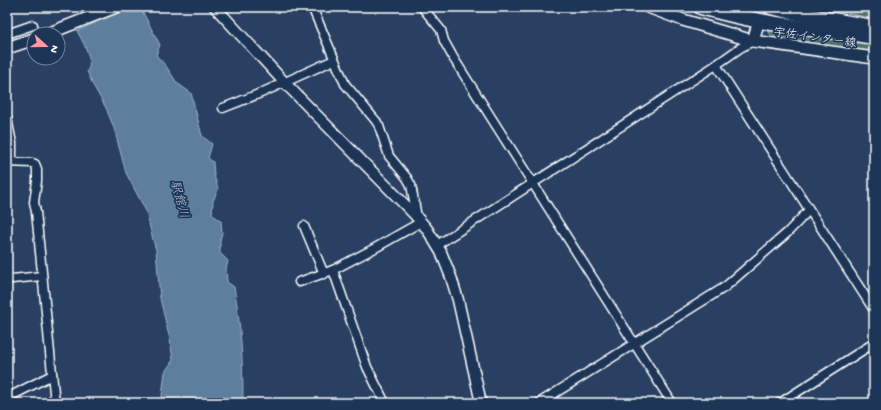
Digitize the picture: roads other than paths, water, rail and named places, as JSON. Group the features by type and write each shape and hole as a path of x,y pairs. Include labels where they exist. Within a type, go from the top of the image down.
{"highway":[{"path":"701,7 727,14 791,26 854,33 874,37"},
{"path":"773,7 815,17 874,27"}],"main road":[{"path":"66,26 116,7"},
{"name":"宇佐インター線","path":"648,7 682,20 754,42 874,58"},
{"name":"宇佐インター線","path":"754,42 757,28"},
{"path":"7,48 26,42"}],"street":[{"path":"215,7 284,82 419,219 437,245 454,284 481,403"},
{"path":"312,7 334,60 346,84 379,126 389,156 410,181 419,219"},
{"path":"422,7 441,30 444,41 450,53 672,403"},
{"path":"868,7 874,8"},
{"path":"7,34 33,25"},
{"path":"437,245 740,48 754,42"},
{"path":"223,108 248,99 334,60"},
{"path":"716,65 874,310"},
{"path":"7,118 12,143 10,162 32,163 35,164 37,169 34,202 55,403"},
{"path":"539,403 732,282 787,233 809,210"},
{"path":"299,282 333,270 375,248 419,219"},
{"path":"304,226 324,274"},
{"path":"333,270 367,367 384,403"},
{"path":"12,279 42,276"},
{"path":"780,403 874,343"},
{"path":"7,398 52,375"}],"water":[{"name":"駅館川","path":"87,7 140,7 160,45 156,55 166,66 177,83 191,93 202,136 212,144 208,158 213,162 214,175 218,189 213,201 212,214 221,221 222,233 220,240 220,253 228,261 226,269 227,282 234,287 241,345 243,403 161,403 165,372 173,360 160,298 156,250 146,211 126,173 114,128 106,108 87,71 90,62 89,57 77,31 95,23 91,12"}],"tunnel":[{"path":"757,27 762,7"}]}
